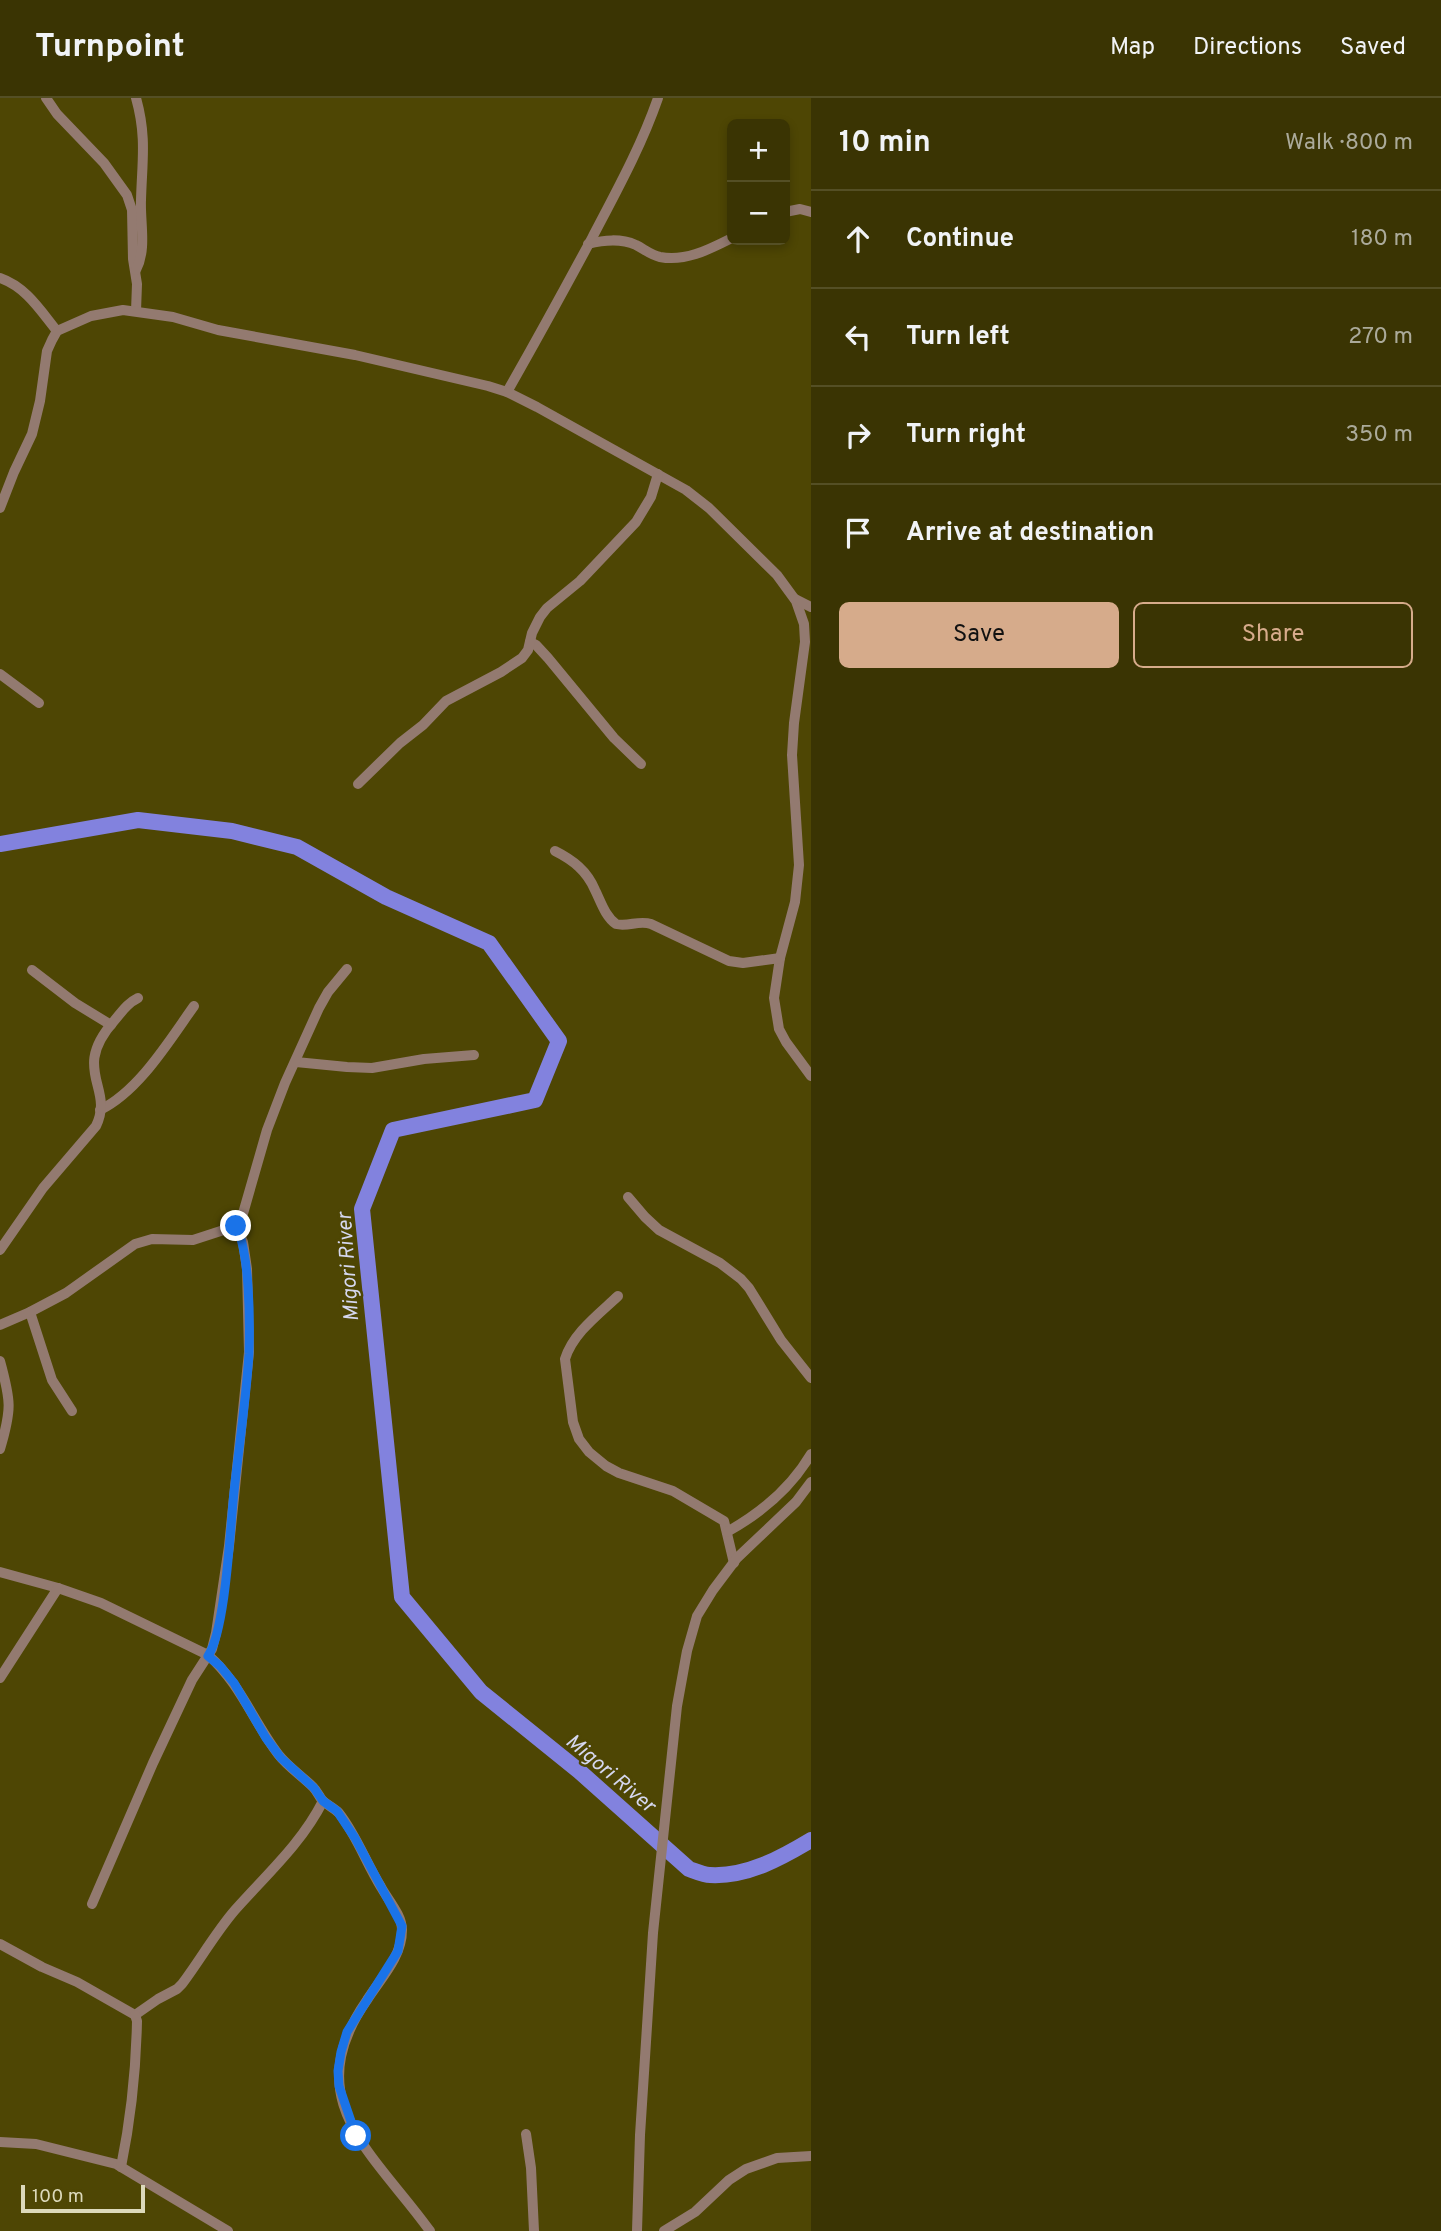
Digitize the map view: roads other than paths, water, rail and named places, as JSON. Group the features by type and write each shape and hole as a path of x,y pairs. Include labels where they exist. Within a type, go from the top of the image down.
{"street":[{"path":"46,98 122,186 132,211 136,311"},
{"path":"136,98 144,149 142,248 136,270"},
{"path":"507,392 635,154 658,98"},
{"path":"790,211 800,209 811,212"},
{"path":"588,244 621,240 660,257 676,258 704,251 727,240"},
{"path":"0,278 26,293 57,331"},
{"path":"0,508 32,434 47,351 57,331 91,316 123,310 173,317 279,343 355,355 507,392 702,501 777,575 795,598 807,627 792,755 799,865 795,902 780,958 774,998 779,1030 811,1076"},
{"path":"358,783 446,701 514,664 528,650 534,628 547,608 580,581 636,522 652,497 658,474"},
{"path":"795,598 811,607"},
{"path":"530,642 548,658 614,738 641,764"},
{"path":"0,674 39,704"},
{"path":"555,851 583,870 610,919 616,924 651,924 736,963 780,958"},
{"path":"0,1325 30,1312 78,1285 135,1244 152,1239 192,1240 236,1226 245,1209 267,1130 319,1008 346,969"},
{"path":"32,970 75,1003 111,1025"},
{"path":"0,1250 43,1188 96,1126 100,1098 92,1065 98,1042 127,1005 138,998"},
{"path":"100,1110 116,1102 131,1088 194,1006"},
{"path":"296,1062 372,1068 424,1059 474,1055"},
{"path":"628,1197 659,1230 720,1263 741,1279 781,1340 811,1378"},
{"path":"92,1904 191,1680 208,1656 214,1641 224,1588 249,1352 247,1269 243,1242 236,1226"},
{"path":"618,1296 586,1326 567,1351 565,1359 573,1422 579,1439 589,1452 606,1466 673,1491 724,1521 734,1563"},
{"path":"30,1312 49,1372 72,1411"},
{"path":"0,1361 8,1387 10,1408 0,1449"},
{"path":"727,1532 771,1503 796,1476 811,1454"},
{"path":"637,2231 640,2135 659,1883 677,1706 687,1651 697,1616 734,1563 796,1502 811,1482"},
{"path":"0,1572 58,1588 111,1607 208,1656 234,1683 281,1758 314,1788 323,1801 337,1811 355,1838 402,1926 398,1951 347,2032 338,2071 339,2086 356,2136 430,2231"},
{"path":"0,1678 58,1588"},
{"path":"135,2015 182,1984 233,1912 306,1829 323,1801"},
{"path":"0,1944 77,1982 135,2015 137,2021 132,2106 121,2167"},
{"path":"526,2134 531,2168 534,2231"},
{"path":"0,2142 49,2147 121,2167 224,2230"},
{"path":"664,2231 695,2212 729,2180 746,2169 777,2158 811,2155"}],"waterway":[{"name":"Migori River","path":"0,844 138,820 232,831 297,847 386,897 489,943 559,1041 535,1100 393,1130 362,1209 402,1597 481,1692 579,1771 689,1869 707,1875 750,1870 776,1860 811,1840"}]}
